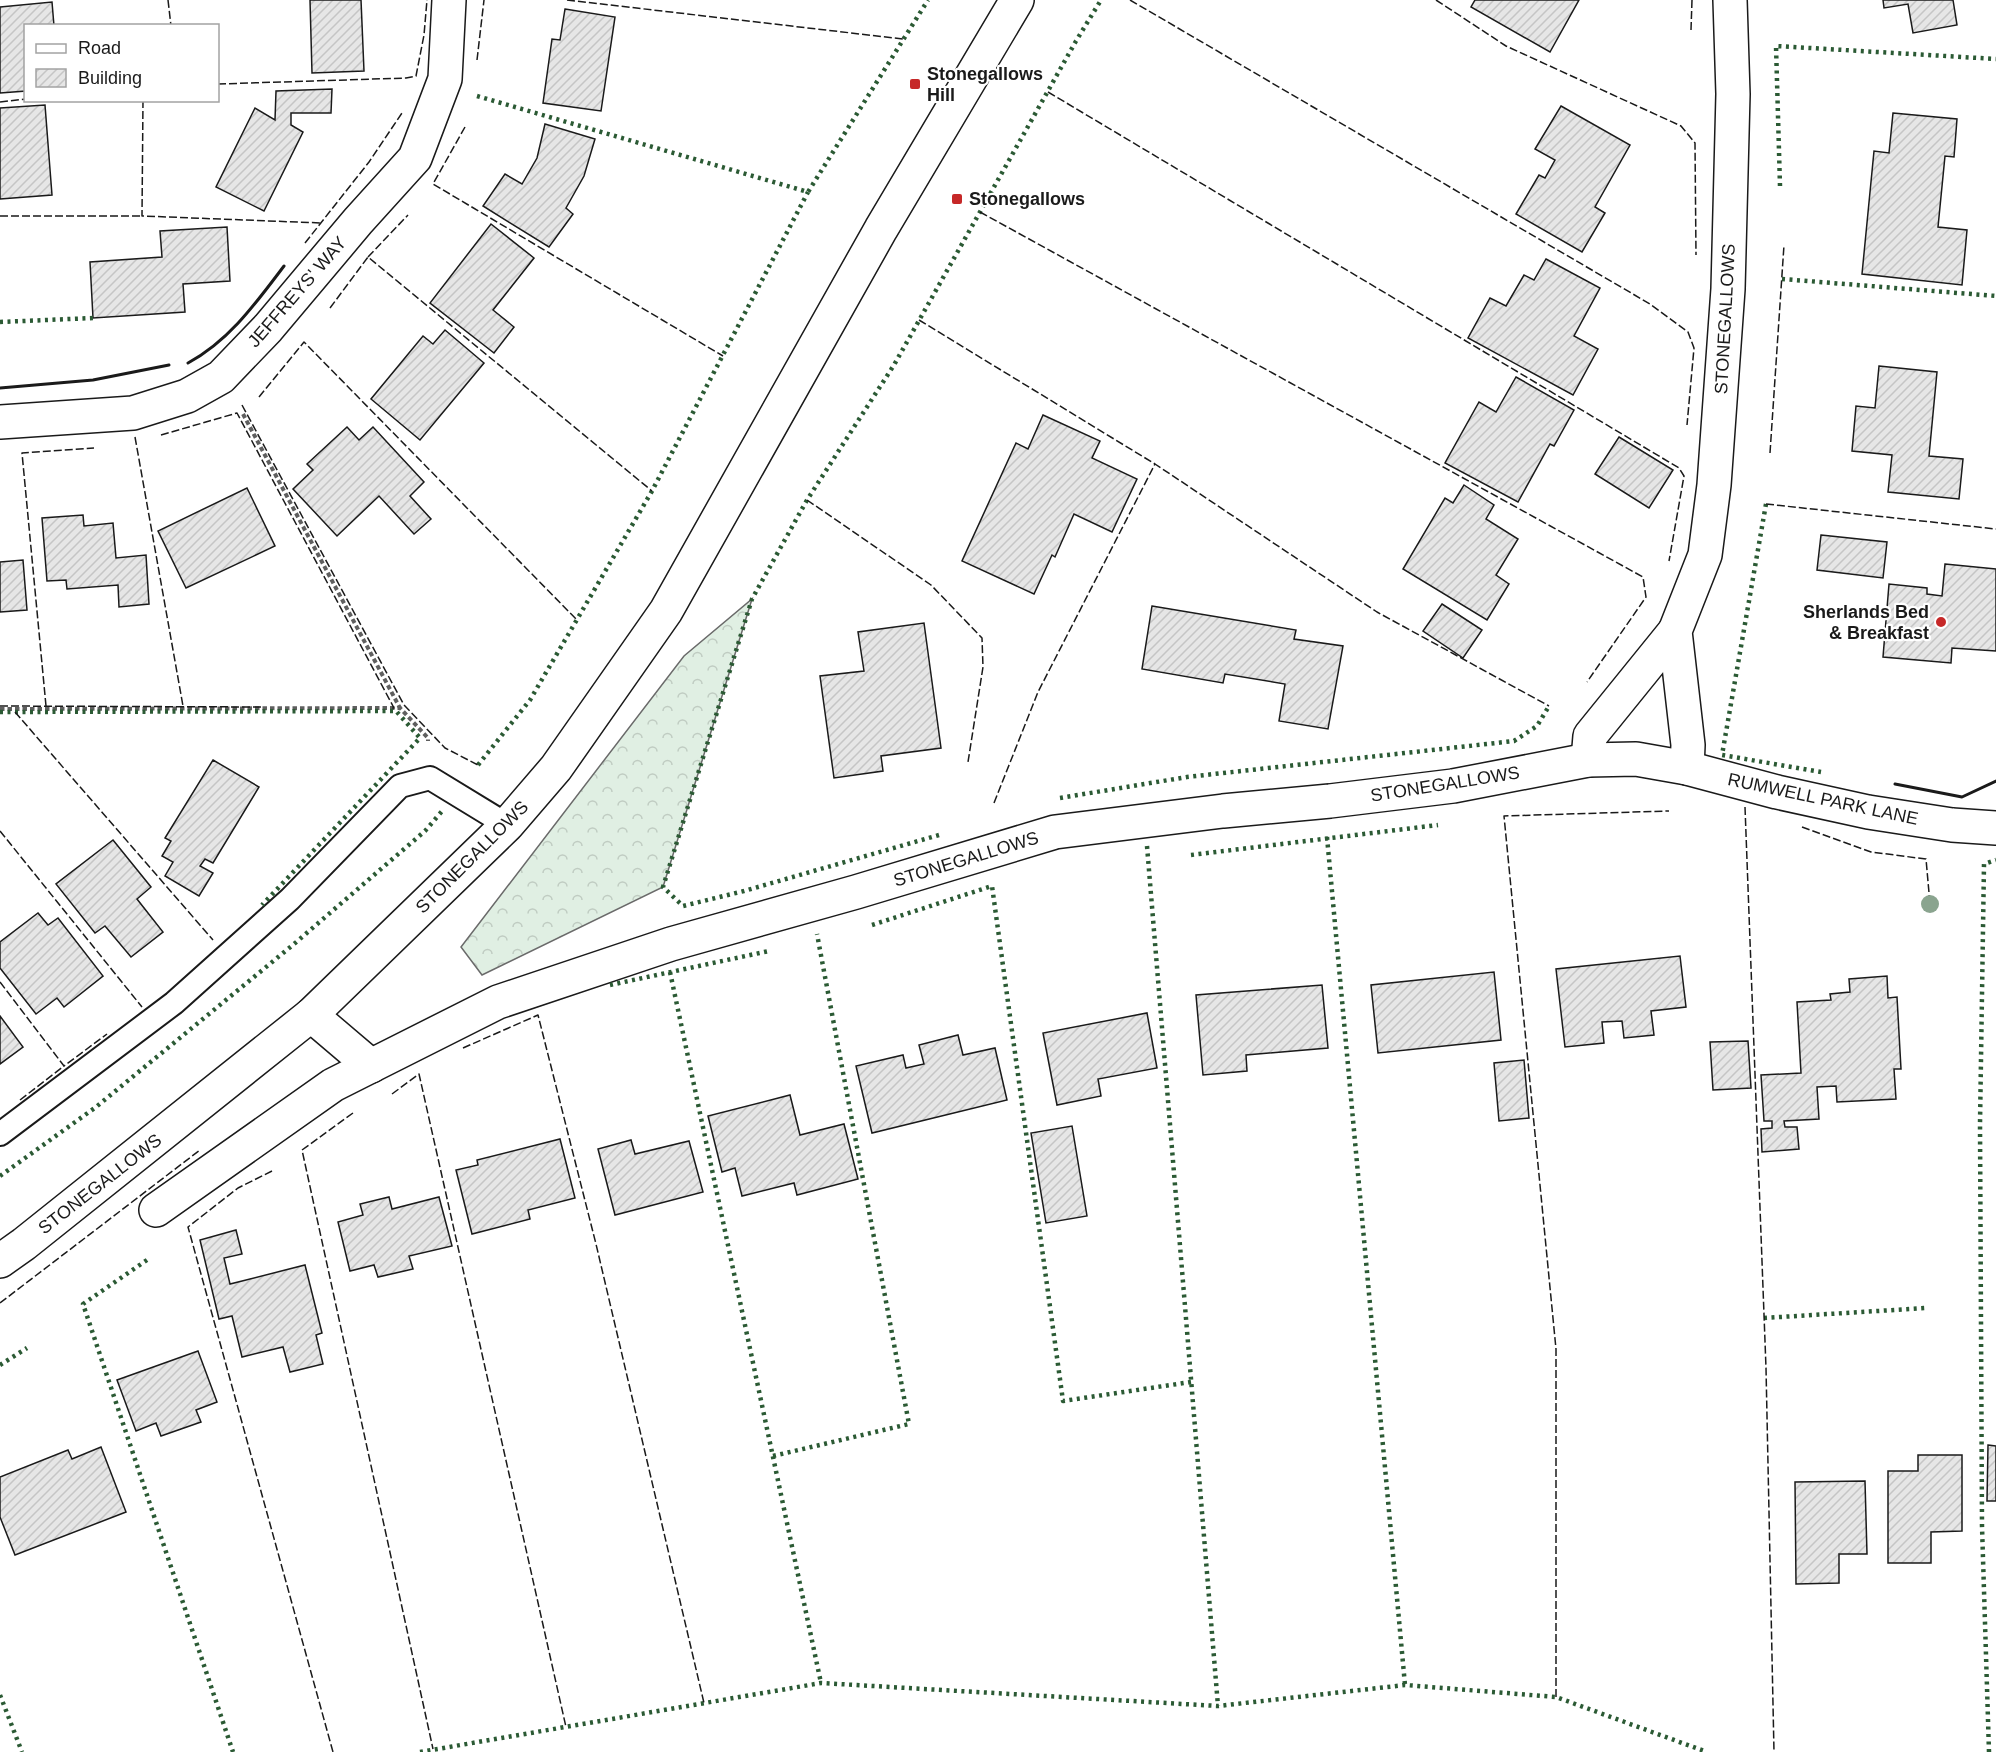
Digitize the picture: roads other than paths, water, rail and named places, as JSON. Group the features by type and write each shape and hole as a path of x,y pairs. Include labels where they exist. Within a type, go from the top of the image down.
{"street":[{"name":"JEFFREYS' WAY","path":"0,422 133,413 187,396 221,377 268,328 358,221 415,158 445,80 449,0"},
{"name":"STONEGALLOWS","path":"0,1261 159,1138 311,1015 507,825 556,768 666,611 881,229 1017,0"},
{"name":"STONEGALLOWS","path":"1588,760 1590,736 1675,631 1705,555 1714,485 1728,289 1734,94 1730,0"},
{"name":"STONEGALLOWS","path":"156,1210 333,1085 498,1002 671,944 856,892 1054,832 1223,810 1330,801 1453,786 1588,760 1636,759 1687,768 1688,745 1675,631"},
{"name":"RUMWELL PARK LANE","path":"1687,768 1777,792 1868,812 1952,825 1996,828"},
{"path":"311,1015 370,1066"}],"lane":[{"path":"0,1134 174,1004 290,899 400,786 430,778 507,825"}],"place":[{"name":"Stonegallows Hill","path":"915,84"},
{"name":"Stonegallows","path":"957,199"},
{"name":"Sherlands Bed & Breakfast","path":"1941,622"}]}
